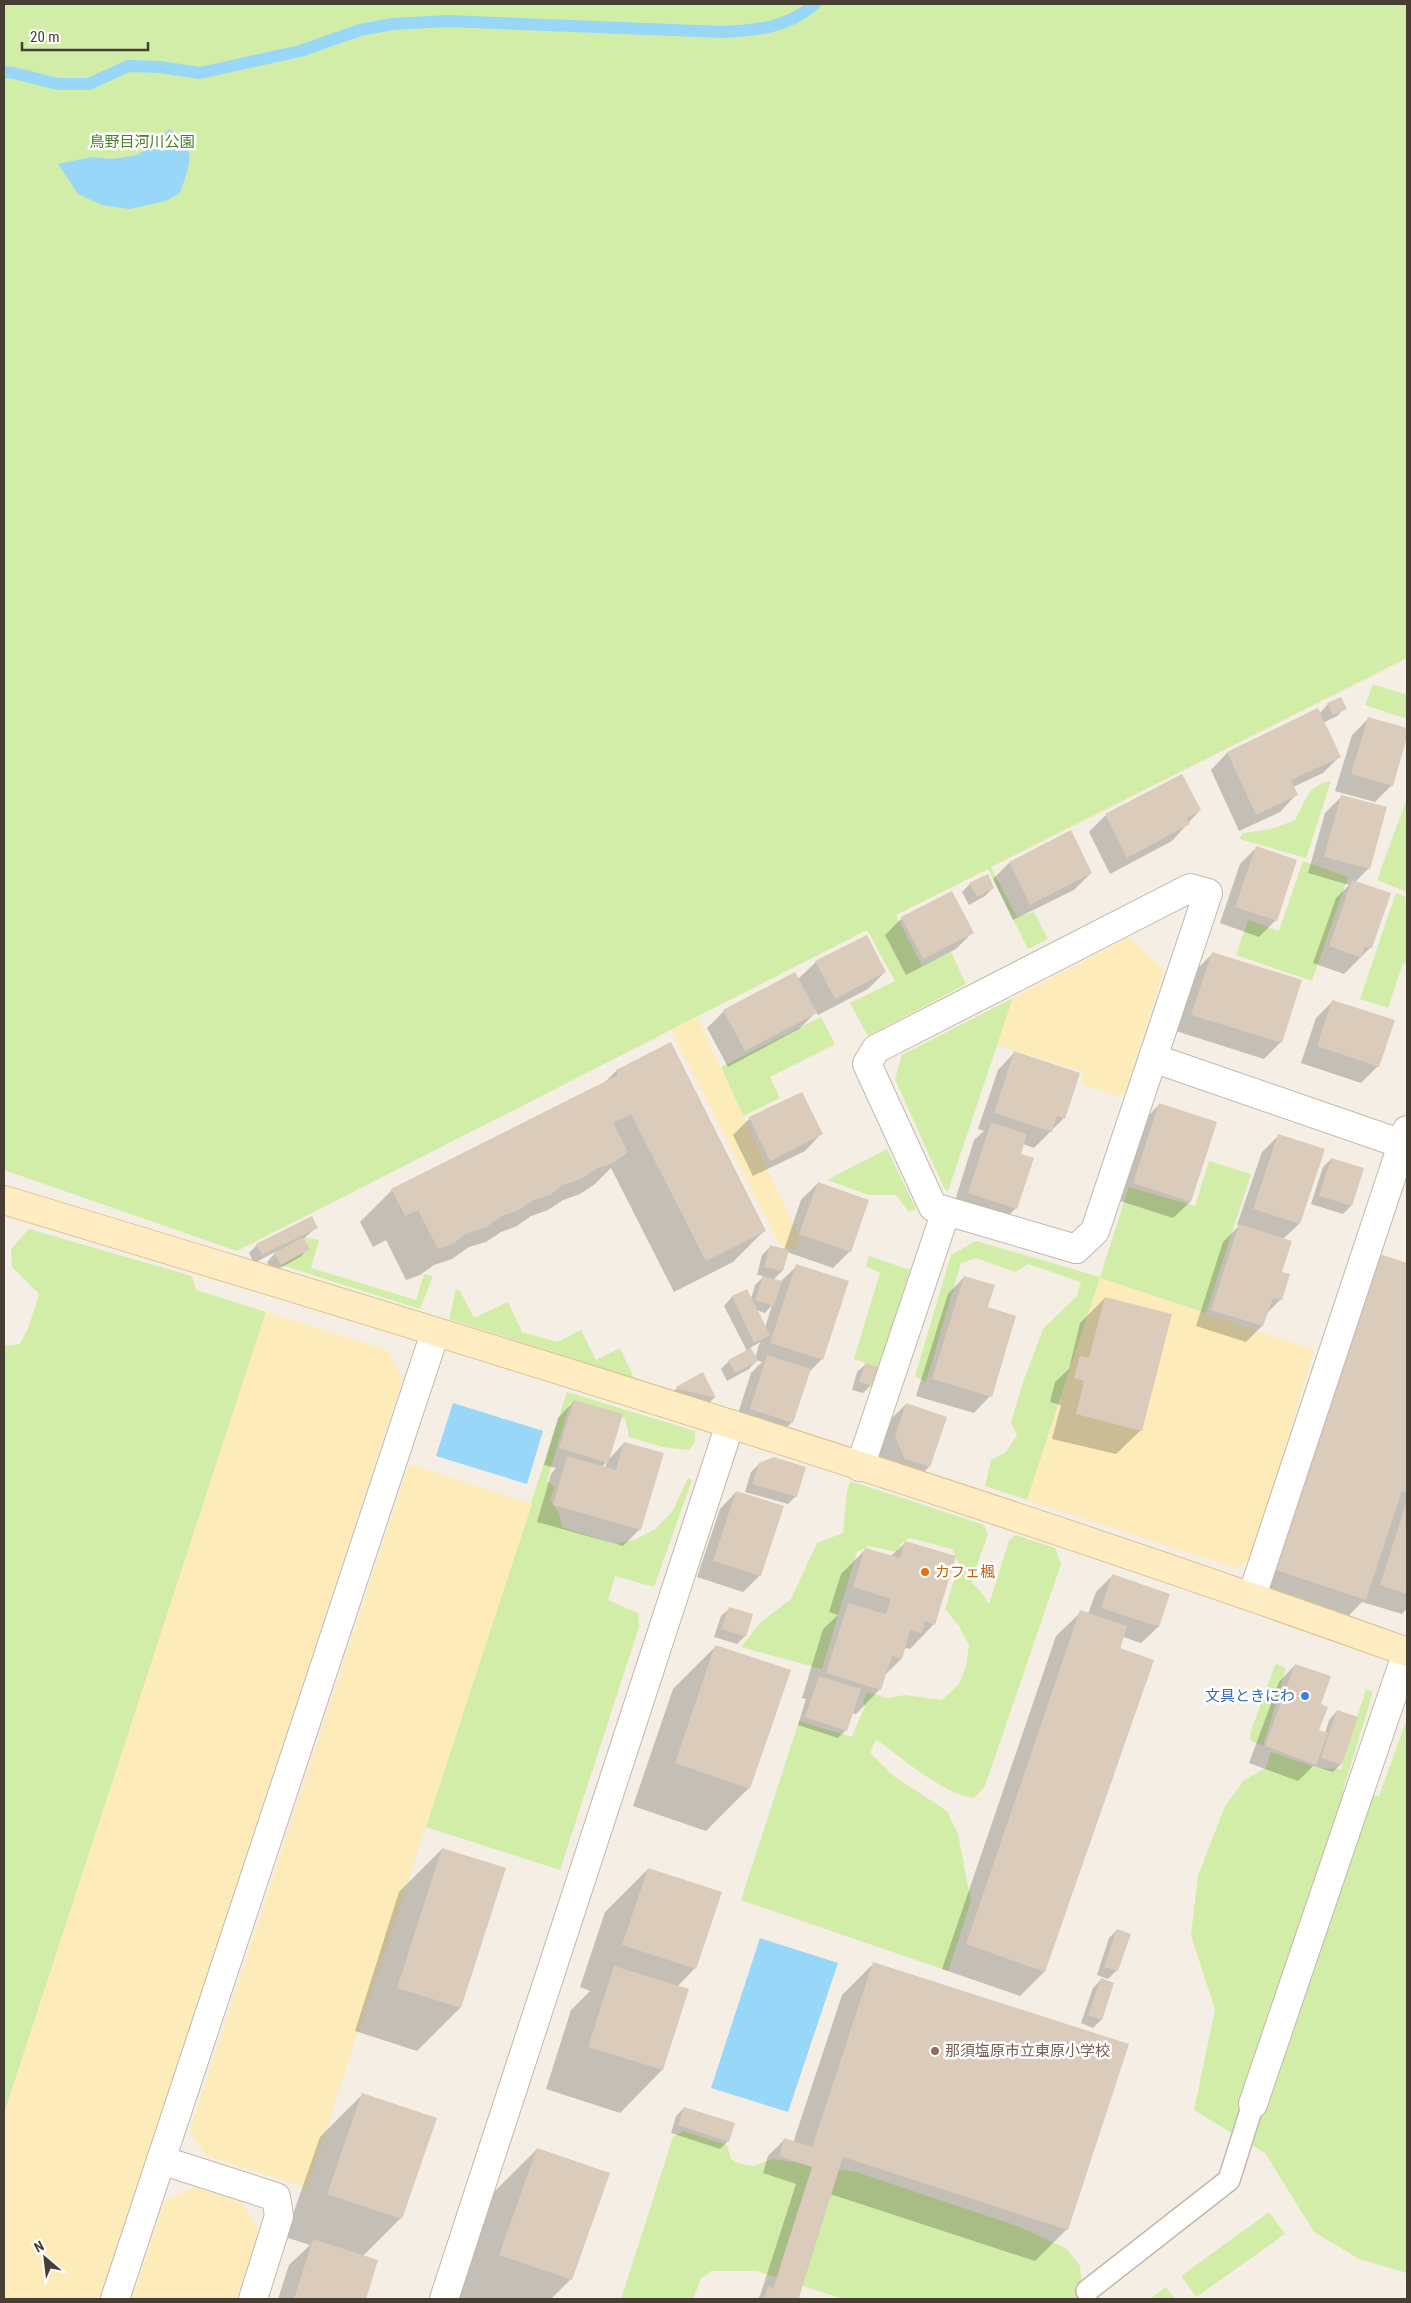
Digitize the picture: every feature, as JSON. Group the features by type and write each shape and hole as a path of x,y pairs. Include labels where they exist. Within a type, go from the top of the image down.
{"street":[{"path":"1190,888 1208,893 1153,1058 1095,1231 1076,1248 933,1207 867,1064 876,1049 1190,888"},
{"path":"1153,1058 1405,1137 1252,1596"},
{"path":"4,1200 730,1424 1252,1596 1407,1652 1253,2104"},
{"path":"860,1467 946,1211"},
{"path":"115,2299 436,1333"},
{"path":"444,2299 730,1424"},
{"path":"161,2160 276,2197 279,2216 253,2299"}],"lane":[{"path":"1087,2291 1229,2180 1253,2104"}],"green space":[{"name":"鳥野目河川公園","path":"4,4 1407,4 1407,658 991,867 1017,917 1034,912 1048,939 1028,949 988,869 896,915 922,966 951,952 966,984 868,1036 850,1003 895,981 867,930 237,1251 4,1170"},
{"path":"1373,684 1407,695 1407,719 1365,705"},
{"path":"1331,781 1306,858 1239,839 1243,833 1272,829 1295,820 1312,790 1323,783"},
{"path":"1407,798 1407,892 1377,880"},
{"path":"1303,861 1348,877 1312,981 1236,955 1248,920 1279,931"},
{"path":"1396,893 1407,897 1407,964 1403,963 1388,1008 1360,999"},
{"path":"1013,998 948,1191 944,1188 895,1079 902,1055"},
{"path":"821,1017 835,1044 770,1077 780,1098 743,1116 721,1067"},
{"path":"887,1149 916,1209 909,1212 896,1195 869,1195 827,1180"},
{"path":"1209,1161 1251,1174 1206,1313 1100,1278 1027,1500 985,1486 991,1460 1006,1452 1017,1435 1011,1422 1023,1382 1043,1329 1077,1296 1081,1282 1028,1264 1015,1272 976,1258 961,1263 926,1382 915,1376 951,1255 976,1241 1100,1277 1129,1187 1195,1206"},
{"path":"29,1229 192,1276 196,1290 266,1312 4,2114 4,1346 20,1344 29,1326 39,1294 12,1267 11,1249"},
{"path":"303,1237 319,1240 311,1268 416,1300 424,1274 433,1276 420,1309 281,1265 310,1249"},
{"path":"869,1256 910,1270 879,1367 854,1359 880,1273 866,1266"},
{"path":"456,1289 460,1291 474,1318 508,1302 522,1332 557,1342 581,1330 596,1360 620,1348 634,1378 449,1319"},
{"path":"567,1392 695,1431 695,1442 689,1450 663,1447 629,1437 625,1418 570,1403 547,1481 555,1487 550,1500 559,1513 562,1527 615,1544 636,1539 655,1529 672,1512 688,1478 692,1480 654,1587 615,1576 608,1600 638,1613 639,1627 560,1870 426,1827"},
{"path":"850,1481 984,1525 988,1534 971,1582 989,1604 1009,1541 1015,1535 1055,1548 1061,1564 985,1786 974,1798 962,1795 937,1783 876,1739 870,1753 895,1777 947,1811 958,1834 971,1901 948,1971 741,1900 799,1721 852,1737 865,1706 863,1702 867,1692 888,1698 905,1695 942,1700 959,1684 966,1667 969,1645 959,1626 945,1609 959,1564 952,1549 910,1538 901,1544 896,1552 869,1546 857,1552 822,1669 741,1647 760,1623 791,1599 817,1543 843,1533 847,1491"},
{"path":"1278,1664 1286,1669 1263,1746 1250,1740 1251,1731 1275,1665"},
{"path":"1366,1689 1373,1692 1343,1790 1379,1796 1407,1719 1407,2273 1359,2259 1314,2232 1265,2153 1194,2110 1215,2010 1191,1935 1198,1876 1225,1806 1244,1780 1266,1768 1271,1752 1318,1768 1341,1769"},
{"path":"683,2131 727,2145 731,2159 740,2164 753,2166 773,2159 856,2172 1020,2227 1067,2249 1080,2266 1083,2299 843,2299 757,2271 711,2271 701,2279 693,2299 621,2299 673,2137"},
{"path":"1269,2212 1285,2234 1196,2297 1181,2276"},
{"path":"1166,2287 1175,2299 1150,2299"}],"sand":[{"path":"1129,937 1164,970 1126,1090 1119,1096 1081,1084 1083,1072 997,1045 1013,998"},
{"path":"697,1016 800,1239 795,1250 780,1245 671,1030"},
{"path":"1100,1278 1314,1350 1252,1559 1235,1568 1027,1500","holes":["1105,1297 1171,1314 1142,1430 1076,1414 1084,1381 1074,1378 1080,1356 1089,1358"]},
{"path":"266,1312 387,1350 403,1379 100,2299 4,2299 4,2114"},
{"path":"409,1464 532,1504 307,2188 207,2156 189,2132"},
{"path":"194,2187 242,2202 259,2232 236,2299 132,2299 164,2202"}],"water":[{"path":"169,129 185,144 190,158 180,193 166,201 129,209 102,205 78,194 58,164 92,157 113,159 137,155 154,144"},
{"path":"453,1403 543,1431 527,1484 436,1456"},
{"path":"760,1938 838,1963 788,2112 711,2088"}],"building":[{"path":"1341,697 1347,709 1333,715 1327,703"},
{"path":"1318,708 1341,757 1291,780 1298,795 1256,815 1227,752"},
{"path":"1368,717 1407,728 1407,737 1393,786 1351,774"},
{"path":"1182,774 1201,810 1187,818 1190,824 1127,858 1105,814"},
{"path":"1341,795 1387,807 1370,869 1324,857"},
{"path":"1071,830 1092,873 1030,905 1009,862"},
{"path":"1256,846 1297,860 1277,921 1235,907"},
{"path":"988,874 994,888 977,897 969,883"},
{"path":"1352,880 1391,893 1372,948 1365,946 1361,958 1329,946"},
{"path":"952,891 974,933 923,959 901,917"},
{"path":"867,935 886,972 835,999 815,961"},
{"path":"1212,952 1302,980 1282,1043 1191,1015"},
{"path":"795,972 817,1013 745,1051 723,1010"},
{"path":"1332,1000 1395,1020 1379,1067 1317,1046"},
{"path":"671,1042 766,1231 706,1261 631,1114 613,1123 628,1152 613,1163 596,1169 581,1179 563,1185 550,1195 534,1200 519,1210 502,1216 485,1228 467,1233 453,1244 438,1249 418,1210 405,1216 391,1189 618,1075 616,1070"},
{"path":"1014,1051 1080,1073 1065,1119 1057,1116 1052,1132 994,1113"},
{"path":"802,1092 823,1134 770,1161 749,1117"},
{"path":"1159,1103 1217,1122 1191,1202 1133,1183"},
{"path":"991,1122 1027,1134 1021,1154 1034,1158 1017,1209 968,1193"},
{"path":"1278,1134 1325,1149 1300,1224 1253,1209"},
{"path":"1331,1158 1364,1168 1352,1206 1319,1196"},
{"path":"818,1182 869,1200 851,1252 799,1234"},
{"path":"312,1216 318,1228 262,1255 256,1244"},
{"path":"1239,1224 1292,1241 1282,1272 1290,1274 1282,1300 1273,1298 1263,1326 1211,1310"},
{"path":"303,1237 310,1249 281,1265 274,1253"},
{"path":"770,1245 789,1250 783,1271 764,1267"},
{"path":"1376,1253 1407,1263 1407,1493 1402,1491 1366,1600 1273,1569"},
{"path":"796,1264 849,1281 823,1360 770,1343"},
{"path":"763,1276 782,1281 774,1306 755,1300"},
{"path":"964,1276 995,1285 988,1307 1016,1316 992,1397 932,1379"},
{"path":"747,1289 770,1335 754,1343 732,1296"},
{"path":"1105,1297 1172,1314 1142,1431 1076,1414 1084,1381 1074,1378 1080,1356 1089,1358"},
{"path":"751,1348 758,1361 735,1373 728,1360"},
{"path":"767,1355 811,1369 793,1423 750,1409"},
{"path":"865,1363 879,1367 872,1386 859,1382"},
{"path":"703,1372 716,1398 677,1389 676,1387"},
{"path":"574,1400 623,1414 608,1463 559,1448"},
{"path":"906,1403 947,1417 930,1467 905,1459 895,1437"},
{"path":"624,1442 664,1453 641,1530 553,1505 567,1456 616,1470"},
{"path":"774,1457 806,1467 797,1497 752,1484 759,1463"},
{"path":"736,1491 784,1506 761,1576 713,1561"},
{"path":"1407,1500 1407,1594 1380,1585"},
{"path":"905,1541 956,1556 935,1625 925,1621 922,1633 910,1630 902,1659 892,1656 881,1690 826,1673 848,1603 886,1614 891,1599 853,1587 865,1548 900,1558"},
{"path":"1112,1574 1170,1594 1159,1627 1101,1608"},
{"path":"729,1607 753,1614 746,1637 721,1629"},
{"path":"1080,1610 1127,1626 1120,1648 1154,1660 1045,1972 966,1944"},
{"path":"715,1645 791,1670 750,1789 675,1763"},
{"path":"1295,1664 1331,1676 1321,1704 1328,1707 1319,1730 1328,1733 1316,1765 1265,1746"},
{"path":"819,1676 861,1689 847,1731 805,1717"},
{"path":"1337,1710 1358,1717 1342,1765 1321,1758"},
{"path":"442,1848 506,1868 461,2008 397,1988"},
{"path":"648,1868 722,1892 696,1969 622,1945"},
{"path":"1117,1929 1131,1934 1118,1971 1104,1967"},
{"path":"873,1962 1129,2044 1068,2230 843,2157 799,2297 805,2299 764,2299 768,2286 773,2289 812,2167 779,2156 784,2138 812,2147"},
{"path":"614,1966 689,1989 663,2070 588,2047"},
{"path":"1101,1978 1114,1983 1102,2020 1088,2015"},
{"path":"362,2093 437,2118 402,2219 327,2194"},
{"path":"684,2107 735,2123 729,2142 678,2125"},
{"path":"537,2148 610,2173 572,2280 499,2255"},
{"path":"313,2239 378,2260 366,2299 294,2299"}],"waterway":[{"path":"4,72 58,84 89,84 128,66 160,67 200,73 300,51 360,30 393,24 448,21 723,32 760,29 783,23 815,4"}],"place":[{"name":"カフェ楓","path":"925,1572"},
{"name":"文具ときにわ","path":"1305,1696"},
{"name":"那須塩原市立東原小学校","path":"935,2051"}]}
